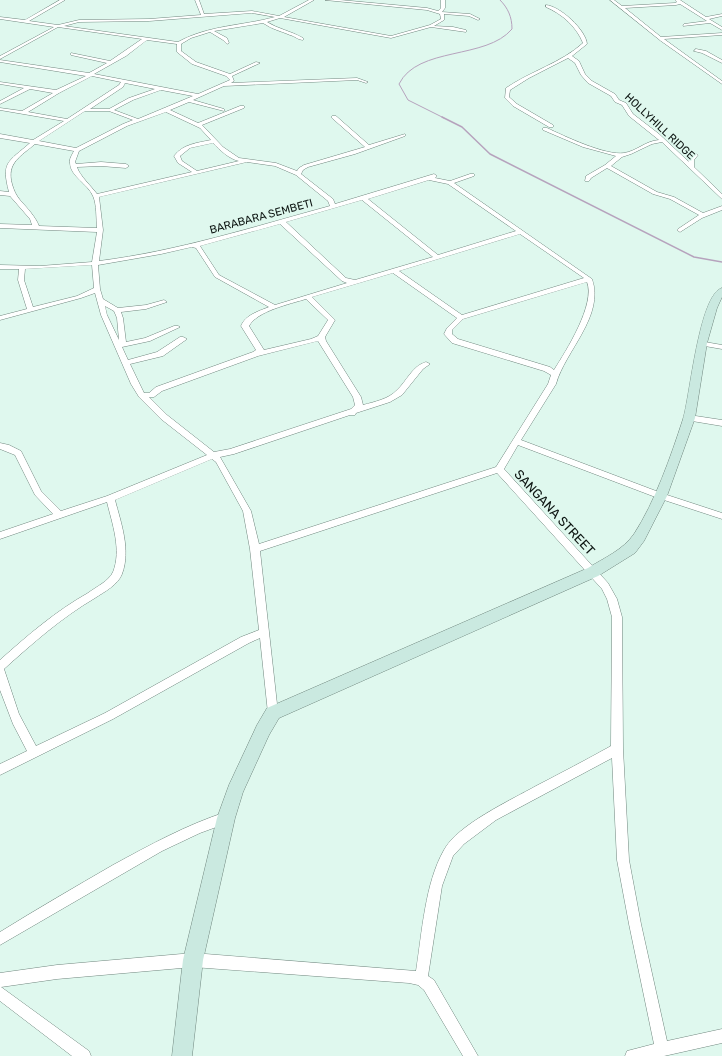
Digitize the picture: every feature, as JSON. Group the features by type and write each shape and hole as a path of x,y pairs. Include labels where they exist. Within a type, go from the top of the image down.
{"street":[{"path":"26,21 62,0"},
{"path":"198,0 203,16"},
{"path":"0,18 179,43 195,35 280,17 312,0"},
{"path":"327,0 357,1 405,6 470,15 478,19"},
{"path":"0,58 58,26 79,21 114,22 252,12 387,37 397,36 431,26 443,19 441,12 443,8 443,0"},
{"path":"612,0 722,83"},
{"path":"621,7 676,4 678,1 722,29"},
{"path":"547,6 560,12 571,22 581,34 585,43 568,56 516,82 508,89 507,97 515,105 551,126"},
{"path":"706,18 722,15"},
{"path":"263,21 275,29 293,34 301,39"},
{"path":"106,26 114,22"},
{"path":"684,25 710,22"},
{"path":"431,26 453,28 465,31"},
{"path":"97,32 102,28"},
{"path":"211,31 225,39 227,43"},
{"path":"661,38 722,34"},
{"path":"23,113 57,92 110,63 145,39"},
{"path":"0,136 77,150 125,125 166,110 232,81 232,78 229,76 188,59 179,51 179,43"},
{"path":"696,50 704,52 722,63"},
{"path":"73,54 110,63"},
{"name":"HOLLYHILL RIDGE","path":"568,56 577,62 583,75 590,82 613,95 617,101 624,104 631,115 657,135 661,141 722,197"},
{"path":"0,61 90,75 199,96"},
{"path":"229,76 258,63"},
{"path":"709,64 722,63"},
{"path":"697,64 703,64"},
{"path":"225,85 357,79 366,82"},
{"path":"36,227 33,219 12,194 7,175 8,168 13,160 33,143 121,86 124,81"},
{"path":"0,83 57,92"},
{"path":"0,103 30,87"},
{"path":"110,110 131,99 162,88"},
{"path":"188,100 222,110"},
{"path":"198,125 242,107"},
{"path":"0,109 67,120"},
{"path":"84,110 110,110 137,120"},
{"path":"166,110 198,125 208,132 214,141 237,159 276,165 298,174 331,200 333,207"},
{"path":"334,117 368,147"},
{"path":"545,129 606,153 621,155"},
{"path":"298,174 306,166 403,135"},
{"path":"197,173 180,162 177,156 190,146 214,141"},
{"path":"587,180 588,177 607,166 621,155 634,151 648,142 661,141"},
{"path":"77,150 72,162 73,166 76,173 84,180 96,196 99,212 100,230 95,264 97,289 104,315 121,345 142,395 164,417 219,460 247,511 255,549 273,713"},
{"path":"691,168 691,160 695,155"},
{"path":"96,196 245,161"},
{"path":"73,166 102,164 126,166"},
{"path":"0,166 8,168"},
{"path":"607,166 655,193 672,198 705,214 722,215"},
{"path":"450,183 472,175"},
{"name":"BARABARA SEMBETI","path":"0,267 22,268 116,262 192,245 282,222 398,189 432,177 450,183 589,279"},
{"path":"0,193 12,194"},
{"path":"363,198 437,257"},
{"path":"680,230 688,222 722,208"},
{"path":"282,222 344,280 354,282"},
{"path":"0,226 100,230"},
{"path":"256,354 260,350 245,326 246,322 257,314 308,296 520,232"},
{"path":"192,245 198,247 217,276 274,307"},
{"path":"22,268 21,280 30,308"},
{"path":"395,270 461,318"},
{"path":"255,549 499,469 552,384 555,374 571,348 587,312 592,290 589,279 461,318 449,329 449,337 455,341 547,369 555,374"},
{"path":"0,318 30,308 54,304 79,297 97,289"},
{"path":"182,1056 193,960 226,818 234,791 262,730 273,713 593,572 630,549 639,537 661,496 688,418 702,344 712,308 718,295 722,291"},
{"path":"142,395 151,394 159,389 256,354 313,341 321,337 332,320 308,296"},
{"path":"100,300 117,310 146,307 164,302"},
{"path":"117,310 120,318 121,345"},
{"path":"121,345 148,339 176,328"},
{"path":"321,337 322,341 357,397 359,405 352,412"},
{"path":"127,362 160,354 183,339"},
{"path":"702,344 722,347"},
{"path":"0,536 110,498 214,455 231,452 393,397 404,388 420,367 426,364"},
{"path":"688,418 722,423"},
{"path":"517,442 661,496 722,516"},
{"path":"0,446 6,447 18,453 38,493 59,515"},
{"name":"SANGANA STREET","path":"499,469 593,572 605,586 612,599 616,617 618,638 617,749 623,860 662,1049"},
{"path":"0,666 31,638 71,607 105,587 117,575 120,566 121,544 110,498"},
{"path":"0,770 109,716 245,640 264,632"},
{"path":"0,672 5,691 21,733 34,753"},
{"path":"421,979 436,886 443,864 449,852 460,840 492,816 617,749"},
{"path":"0,938 173,838 209,823 226,818"},
{"path":"0,980 50,972 193,960 409,976 421,979 429,985 471,1056"},
{"path":"0,993 84,1056"},
{"path":"632,1056 722,1036"}],"waterway":[{"path":"500,0 509,13 512,29 500,39 486,45 436,58 421,64 408,72 399,84 408,100 462,127 490,154 694,257 722,262"}]}
